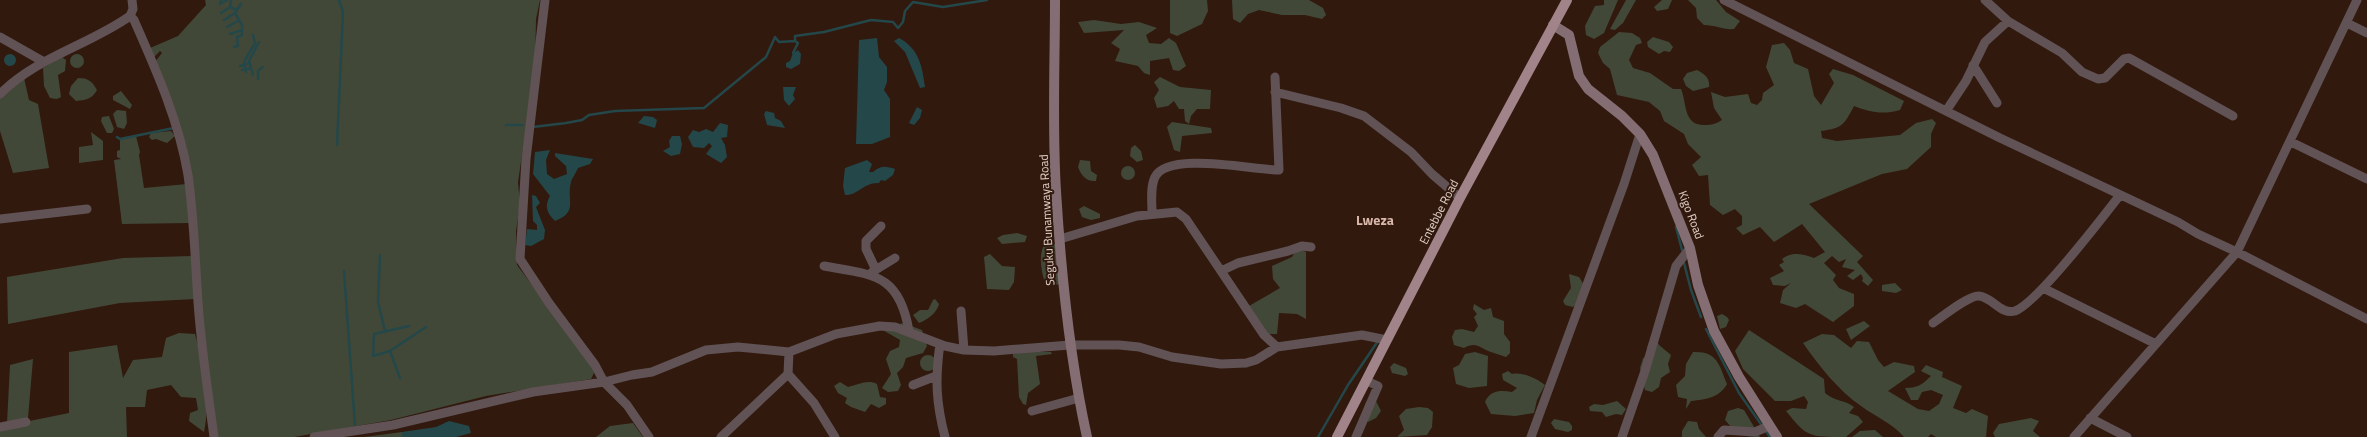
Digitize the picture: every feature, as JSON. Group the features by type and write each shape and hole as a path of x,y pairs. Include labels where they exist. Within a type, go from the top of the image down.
{"main road":[{"name":"Entebbe Road","path":"1337,437 1460,198 1567,0"}],"street":[{"path":"0,94 44,62 130,16 133,9 132,0"},
{"path":"545,0 526,159 520,259 549,303 591,359 604,382 627,405 649,437"},
{"name":"Seguku Bunamwaya Road","path":"1055,0 1056,190 1061,268 1070,345 1087,437"},
{"path":"1724,0 1946,111 2237,252 2367,319"},
{"path":"1746,0 1747,11"},
{"path":"1985,0 2008,21 2062,53 2082,72 2091,77 2105,78 2124,59 2129,58 2233,116"},
{"path":"2074,437 2237,252 2347,23 2356,0"},
{"path":"130,16 134,20 151,58 170,107 187,174 193,216 198,304 214,437"},
{"path":"1946,111 1957,98 1985,42 2008,21"},
{"path":"2347,23 2367,34"},
{"name":"Kigo Road","path":"1553,25 1569,36 1579,76 1588,89 1622,116 1640,134 1653,155 1690,248 1698,285 1714,331 1739,377 1777,437"},
{"path":"0,37 44,62"},
{"path":"1973,65 1997,103"},
{"path":"1152,213 1151,198 1155,177 1166,167 1189,163 1279,170 1275,77"},
{"path":"1275,92 1341,108 1364,116 1411,152 1432,174 1460,198"},
{"path":"1531,437 1624,184 1640,134"},
{"path":"2290,142 2367,179"},
{"path":"1933,323 1972,297 1979,296 2006,311 2016,310 2043,288 2120,194"},
{"path":"0,219 87,209"},
{"path":"1060,239 1152,213 1170,211 1181,214 1264,335 1277,347"},
{"path":"872,272 866,249 866,240 881,226"},
{"path":"1221,271 1238,263 1294,248 1311,247"},
{"path":"1622,437 1645,371 1676,266 1690,248"},
{"path":"872,272 896,258"},
{"path":"824,266 872,272 884,281 900,299 906,312 909,330"},
{"path":"2043,288 2156,344"},
{"path":"961,311 964,350"},
{"path":"314,437 392,424 533,392 604,382 652,372 706,350 738,348 789,352 836,334 862,328 895,327 909,330 940,344 964,350 994,351 1070,345 1135,346 1172,357 1221,364 1246,363 1256,360 1277,347 1362,335 1387,340"},
{"path":"940,344 936,376 938,411 945,437"},
{"path":"721,437 788,374 789,352"},
{"path":"788,374 814,403 835,437"},
{"path":"913,385 936,376"},
{"path":"1356,437 1378,386 1367,380"},
{"path":"1032,411 1079,398"},
{"path":"2090,418 2127,437"},
{"path":"0,426 26,422"},
{"path":"1718,437 1724,430 1755,432 1769,426"}],"green space":[{"path":"205,0 540,0 536,19 535,67 518,182 520,205 516,231 517,265 592,365 594,373 591,379 486,396 391,420 294,437 217,437 203,331 189,174 155,62 162,53 160,51 154,57 150,48 178,36 206,5"},
{"path":"1170,0 1207,0 1208,11 1202,24 1177,36 1170,33"},
{"path":"1232,0 1309,0 1323,8 1326,15 1322,19 1305,15 1282,15 1259,10 1248,14 1240,23 1233,19"},
{"path":"1604,0 1618,0 1604,33 1594,39 1586,35 1585,26 1595,6 1604,5"},
{"path":"1626,0 1636,0 1623,23 1615,30 1610,29"},
{"path":"1662,0 1672,0 1668,9 1657,11 1654,7"},
{"path":"1688,0 1716,0 1726,12 1740,21 1734,29 1704,25 1697,18 1696,8"},
{"path":"1094,20 1121,24 1139,22 1157,28 1146,35 1149,43 1161,44 1169,38 1176,43 1186,66 1179,71 1173,70 1169,58 1150,61 1150,75 1144,73 1138,66 1115,61 1120,49 1111,43 1124,30 1084,33 1078,22"},
{"path":"1619,32 1632,33 1640,38 1642,43 1636,45 1629,60 1633,68 1650,73 1673,89 1681,89 1689,117 1697,124 1712,124 1722,120 1714,108 1711,92 1725,97 1748,94 1751,103 1757,105 1762,100 1763,93 1774,85 1766,67 1772,45 1784,43 1790,50 1794,63 1808,69 1814,96 1821,105 1834,83 1829,74 1833,69 1853,75 1904,101 1900,110 1882,113 1865,110 1854,106 1848,118 1842,124 1838,127 1821,131 1822,138 1837,141 1900,135 1916,123 1932,119 1936,123 1931,134 1931,147 1907,169 1882,174 1809,204 1863,256 1857,262 1873,280 1868,286 1862,281 1863,278 1861,274 1853,280 1847,276 1855,270 1842,267 1846,259 1839,262 1832,256 1824,263 1836,275 1833,280 1839,288 1854,294 1854,306 1833,322 1805,304 1796,308 1780,303 1783,290 1791,283 1785,286 1773,285 1770,278 1784,271 1779,265 1784,262 1782,259 1786,256 1794,254 1802,254 1814,258 1825,252 1802,224 1774,242 1760,227 1743,235 1736,228 1742,225 1742,216 1735,209 1723,215 1710,205 1708,175 1699,176 1692,165 1701,157 1688,144 1684,134 1664,121 1660,111 1649,102 1617,95 1610,69 1603,63 1598,53 1600,47"},
{"path":"1653,37 1669,42 1673,47 1670,52 1664,51 1659,54 1648,47 1647,42"},
{"path":"77,54 82,56 84,61 82,66 77,68 72,66 70,61 72,56"},
{"path":"62,57 66,60 65,71 58,75 61,97 57,99 50,98 44,86 43,68"},
{"path":"1697,70 1704,74 1707,78 1709,81 1709,87 1693,91 1686,86 1683,79 1687,73"},
{"path":"1160,77 1180,87 1211,90 1210,109 1197,109 1191,116 1189,124 1185,121 1184,109 1179,109 1174,101 1168,106 1157,108 1154,98 1159,90 1154,82"},
{"path":"24,78 29,100 38,104 49,168 13,173 0,131 0,97"},
{"path":"78,78 89,81 97,90 88,98 76,101 69,94 71,86"},
{"path":"121,91 132,105 130,109 113,100 113,96"},
{"path":"117,110 126,111 127,123 124,129 117,127 113,114"},
{"path":"109,116 114,129 112,133 107,133 101,121 102,117"},
{"path":"1172,122 1211,128 1212,133 1182,136 1180,152 1174,150 1167,127"},
{"path":"171,131 175,136 167,143 156,139 152,140 149,137 151,133"},
{"path":"91,132 103,141 103,160 79,163 79,147 93,145"},
{"path":"136,136 140,152 139,155 144,188 187,184 190,223 122,224 114,160 121,159 117,157 117,151 120,150 120,139"},
{"path":"1135,145 1141,151 1143,160 1137,162 1130,156 1131,148"},
{"path":"1080,160 1090,161 1091,171 1097,175 1096,181 1089,180 1082,175 1078,167"},
{"path":"1128,166 1133,168 1135,173 1133,178 1128,180 1123,178 1121,173 1123,168"},
{"path":"1084,206 1100,214 1100,218 1091,220 1082,217 1079,209"},
{"path":"1017,233 1027,236 1025,242 1002,244 997,238 1003,235"},
{"path":"1045,243 1055,244 1057,250 1056,260 1065,268 1059,284 1053,286 1045,283 1042,273 1041,252"},
{"path":"1302,250 1306,252 1306,319 1297,314 1279,313 1277,334 1268,334 1249,306 1280,288 1273,279 1272,266 1292,257 1295,251"},
{"path":"990,254 1002,266 1015,267 1014,282 1009,290 987,289 984,257"},
{"path":"192,256 195,299 120,303 8,324 7,277 123,258"},
{"path":"1569,274 1579,277 1584,285 1578,303 1573,307 1565,305 1563,301 1571,288"},
{"path":"1895,283 1902,290 1896,293 1882,291 1882,285"},
{"path":"935,299 939,304 934,313 919,323 913,315 920,310 928,310"},
{"path":"1474,304 1484,310 1491,308 1493,317 1504,321 1504,334 1510,342 1510,353 1506,357 1475,345 1464,348 1454,345 1452,337 1455,330 1462,329 1474,332 1478,326 1474,317 1477,314 1473,309"},
{"path":"1722,314 1729,320 1726,327 1720,329 1717,316"},
{"path":"1864,321 1870,326 1851,340 1846,329"},
{"path":"903,323 922,330 927,346 923,353 906,358 903,367 897,373 901,385 898,391 888,392 882,388 891,374 886,359 890,351 899,347 900,340 881,329"},
{"path":"1749,330 1824,379 1825,393 1832,398 1850,404 1854,407 1849,413 1858,416 1863,422 1846,437 1816,436 1804,431 1786,411 1792,408 1806,409 1808,402 1804,396 1791,401 1775,401 1743,369 1735,351"},
{"path":"179,333 195,334 206,383 207,407 204,432 189,421 190,413 198,410 196,398 181,397 171,385 147,390 145,407 126,407 127,437 0,437 0,427 69,413 69,352 117,345 123,378 133,360 162,357 166,338"},
{"path":"1822,334 1834,335 1851,348 1857,341 1869,342 1878,360 1884,367 1894,362 1914,366 1915,372 1888,391 1918,409 1929,411 1939,404 1943,395 1931,390 1922,392 1918,400 1911,400 1905,388 1919,385 1931,376 1921,371 1926,365 1943,372 1942,377 1962,386 1953,408 1966,413 1972,409 1988,416 1986,437 1936,437 1931,434 1928,437 1904,437 1889,424 1844,393 1822,369 1803,343"},
{"path":"1657,341 1659,345 1671,355 1668,364 1670,372 1661,378 1659,387 1652,392 1645,390 1640,368 1643,358 1655,353 1647,348 1649,342"},
{"path":"1013,352 1051,352 1052,354 1036,356 1040,384 1028,393 1026,405 1023,404 1019,397 1017,359 1013,357"},
{"path":"1475,352 1488,356 1487,386 1469,388 1456,384 1453,368 1459,365 1465,354"},
{"path":"1693,352 1701,352 1712,356 1719,365 1727,384 1724,389 1712,397 1691,401 1686,409 1687,399 1678,397 1676,385 1685,376 1686,364"},
{"path":"925,355 931,355 936,360 934,369 931,371 925,371 920,366 920,360"},
{"path":"33,359 28,418 7,423 10,365"},
{"path":"1394,363 1406,368 1408,374 1405,376 1392,373 1390,367"},
{"path":"1508,371 1512,374 1529,376 1545,385 1537,400 1534,413 1515,416 1491,414 1485,402 1490,395 1500,391 1512,392 1517,388 1503,380 1502,374"},
{"path":"840,382 848,387 866,382 877,384 880,397 886,398 886,404 879,408 871,404 865,412 851,407 845,403 847,398 838,393 834,386"},
{"path":"1375,399 1381,411 1376,418 1368,422 1363,411 1366,402"},
{"path":"1617,401 1626,409 1622,415 1616,414 1606,417 1602,412 1590,411 1589,407 1594,404 1603,405"},
{"path":"1419,407 1428,408 1433,412 1432,427 1427,435 1397,437 1404,430 1399,416 1406,409"},
{"path":"1738,408 1744,410 1760,437 1744,435 1736,431 1725,420 1728,411"},
{"path":"2031,418 2039,421 2033,431 2040,437 1995,437 1993,433 1999,424"},
{"path":"1554,419 1569,422 1572,426 1572,430 1568,432 1555,429 1551,423"},
{"path":"1688,421 1697,422 1699,429 1706,437 1682,437 1682,431"},
{"path":"633,423 643,437 596,437 610,426"},
{"path":"1875,430 1883,437 1852,437 1860,431"},
{"path":"402,432 402,437 364,437"}],"water":[{"path":"877,38 879,57 887,67 887,82 884,90 890,99 890,137 872,144 856,144 859,40"},
{"path":"899,38 911,47 918,58 921,65 925,87 920,88 905,52 894,41"},
{"path":"798,50 801,54 800,64 791,69 786,67 786,63 790,61 793,53"},
{"path":"12,54 15,55 15,65 8,66 5,65 4,58 5,55"},
{"path":"783,87 796,87 793,95 795,99 789,106 784,100"},
{"path":"917,107 922,110 920,118 914,125 909,123"},
{"path":"766,111 774,113 775,118 781,121 785,128 767,125 764,114"},
{"path":"644,116 653,117 657,120 655,128 638,123"},
{"path":"720,123 728,125 727,137 721,138 725,145 727,157 721,163 706,154 712,146 709,143 704,148 693,147 688,137 693,130 699,132 706,129 713,132"},
{"path":"672,136 680,136 682,144 680,154 671,156 663,151 670,147 669,141"},
{"path":"550,150 546,160 547,174 554,179 567,174 566,166 555,156 555,153 593,159 590,164 578,168 571,182 570,205 567,214 555,221 547,210 547,203 550,196 533,174 535,152"},
{"path":"867,160 872,164 869,172 873,172 881,167 886,167 895,169 893,175 885,181 881,180 879,183 874,183 849,195 845,195 843,186 845,168"},
{"path":"532,195 536,196 540,203 536,207 545,230 544,239 531,246 525,245 527,229 537,230 537,225 533,221"},
{"path":"449,421 469,426 471,433 456,437 402,437 402,432 436,427"}],"waterway":[{"path":"221,0 220,4 227,0"},
{"path":"231,0 230,7 237,10"},
{"path":"337,145 343,12 339,0"},
{"path":"795,41 795,36 824,32 871,20 893,22 898,28 903,22 905,11 913,2 943,7 987,0"},
{"path":"234,47 238,46 237,37 242,35 242,25 235,13 241,4"},
{"path":"221,13 230,7"},
{"path":"224,20 235,13"},
{"path":"227,27 238,21"},
{"path":"230,34 242,30"},
{"path":"246,72 244,62 255,43 253,35"},
{"path":"533,127 582,120 589,115 615,111 704,108 766,57 775,37 779,42 795,41 798,43 793,53"},
{"path":"253,75 249,61 259,42"},
{"path":"240,66 250,63"},
{"path":"258,79 258,71 263,67"},
{"path":"242,70 251,68"},
{"path":"506,125 523,125"},
{"path":"117,137 120,139 174,128"},
{"path":"1676,227 1682,250"},
{"path":"380,255 378,302 385,331"},
{"path":"1684,263 1691,290 1701,317"},
{"path":"344,271 355,426"},
{"path":"390,351 373,356 374,334 409,326"},
{"path":"400,378 390,351 426,327"},
{"path":"1706,329 1739,393 1770,437"},
{"path":"1318,437 1348,385 1378,341"}],"district":[{"name":"Lweza","path":"1375,220"}]}
